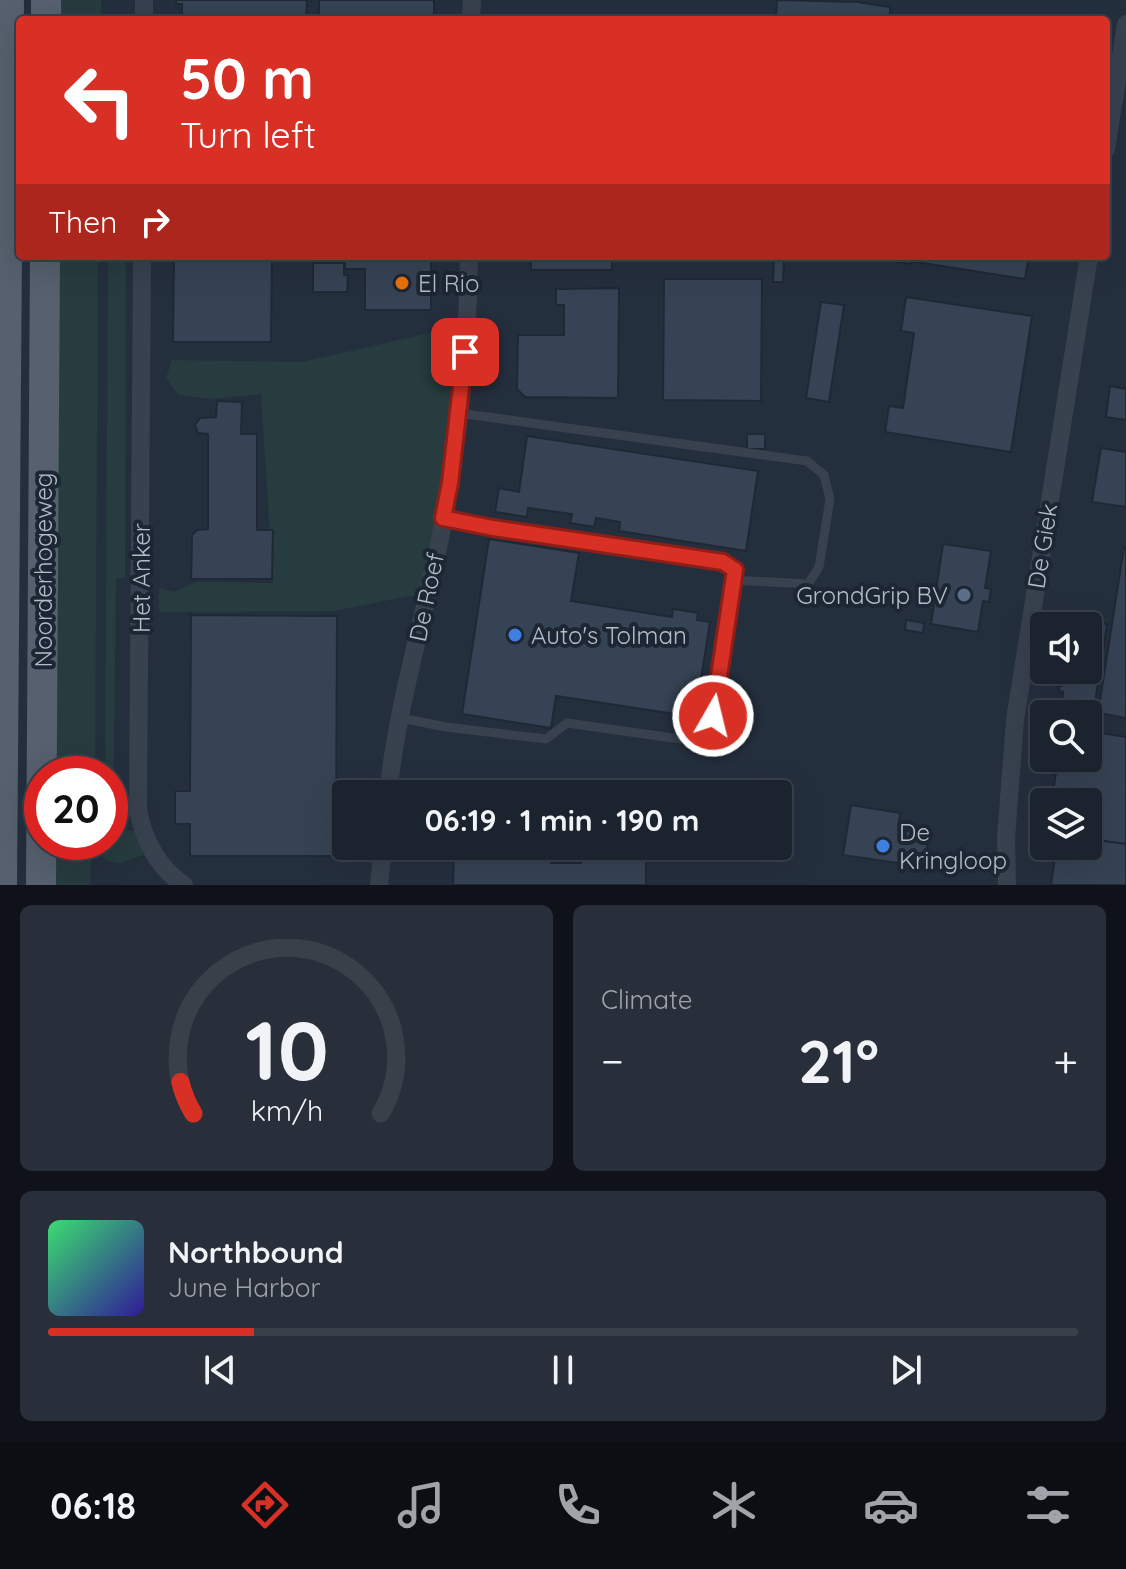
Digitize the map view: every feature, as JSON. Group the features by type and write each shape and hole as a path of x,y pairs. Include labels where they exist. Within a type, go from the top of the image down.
{"main road":[{"name":"Noorderhogeweg","path":"1,873 9,0"},
{"name":"Noorderhogeweg","path":"41,885 45,260"},
{"path":"6,396 44,394"}],"street":[{"path":"1110,124 1126,24"},
{"name":"Het Anker","path":"142,260 138,810 148,845 164,869 184,885"},
{"name":"De Roef","path":"390,780 450,483 468,321 469,260"},
{"name":"De Giek","path":"1007,885 1006,838 1015,720 1088,260"},
{"path":"379,885 382,860"}],"lane":[{"path":"458,413 807,461 824,475 830,499 819,567 808,584 733,580"},
{"path":"401,718 446,727 546,739 567,723 709,743 735,570 723,562 443,518"}],"green space":[{"path":"60,0 101,0 101,16 60,16"},
{"path":"57,260 98,260 95,756 53,756"},
{"path":"108,260 126,260 125,578 116,578 114,756 105,756"},
{"path":"456,327 457,376 452,434 420,594 333,611 159,612 159,588 174,592 196,582 273,583 261,394 213,399 178,395 166,378 172,360 302,362"},
{"path":"128,831 134,831 144,855 119,863 106,861 128,860"},
{"path":"53,860 91,860 90,885 53,885"}],"building":[{"path":"176,0 307,0 306,16 182,16 182,4 176,4"},
{"path":"319,0 434,0 434,16 319,16"},
{"path":"777,0 857,2 890,7 890,16 776,16"},
{"path":"174,260 272,260 271,342 173,342"},
{"path":"345,260 431,260 431,310 365,310 365,269 345,269"},
{"path":"531,260 612,260 612,270 531,270"},
{"path":"774,260 784,260 783,282 773,282"},
{"path":"884,260 1028,260 1025,279 911,261 910,264"},
{"path":"313,263 344,263 344,275 348,275 347,292 313,292"},
{"path":"664,279 762,279 761,401 663,400"},
{"path":"619,288 618,398 525,397 517,389 518,335 564,335 564,305 556,305 556,289"},
{"path":"906,297 1032,316 1011,452 885,432 889,406 903,408 914,333 901,331"},
{"path":"821,302 844,305 829,402 806,398"},
{"path":"1110,386 1126,389 1126,420 1106,417"},
{"path":"217,401 242,402 241,434 257,434 257,530 273,530 272,579 191,579 192,535 197,530 208,529 208,434 198,433 195,425 200,418 216,417"},
{"path":"747,434 765,434 765,449 747,449"},
{"path":"527,436 758,471 746,551 619,531 620,522 596,518 594,527 570,523 572,514 528,508 527,517 495,512 499,488 519,492"},
{"path":"1101,448 1126,452 1126,507 1092,502"},
{"path":"489,539 579,553 571,601 672,617 673,609 698,613 697,620 710,622 695,717 556,696 551,728 462,714"},
{"path":"943,544 991,551 985,588 991,589 989,602 983,601 978,632 931,624"},
{"path":"1124,547 1126,718 1102,714 1100,700"},
{"path":"191,615 337,616 336,780 332,780 332,856 190,856 190,824 175,824 175,791 190,791"},
{"path":"906,620 924,623 923,633 905,630"},
{"path":"1102,624 1107,624 1102,656"},
{"path":"1098,684 1095,700 1062,700 1063,692 1058,687"},
{"path":"1102,733 1126,737 1126,844 1102,841 1102,788 1054,788 1056,772 1102,772"},
{"path":"851,805 900,813 898,830 929,834 924,867 843,855"},
{"path":"1102,841 1126,844 1126,885 1051,885 1055,860 1102,860"},
{"path":"454,860 581,863 581,860 646,860 646,885 453,885"}],"place":[{"name":"El Rio","path":"402,283"},
{"name":"GrondGrip BV","path":"964,595"},
{"name":"Auto's Tolman","path":"515,635"},
{"name":"De Kringloop","path":"883,846"}],"route":[{"path":"465,352 443,518 723,562 735,570 713,716"}]}
